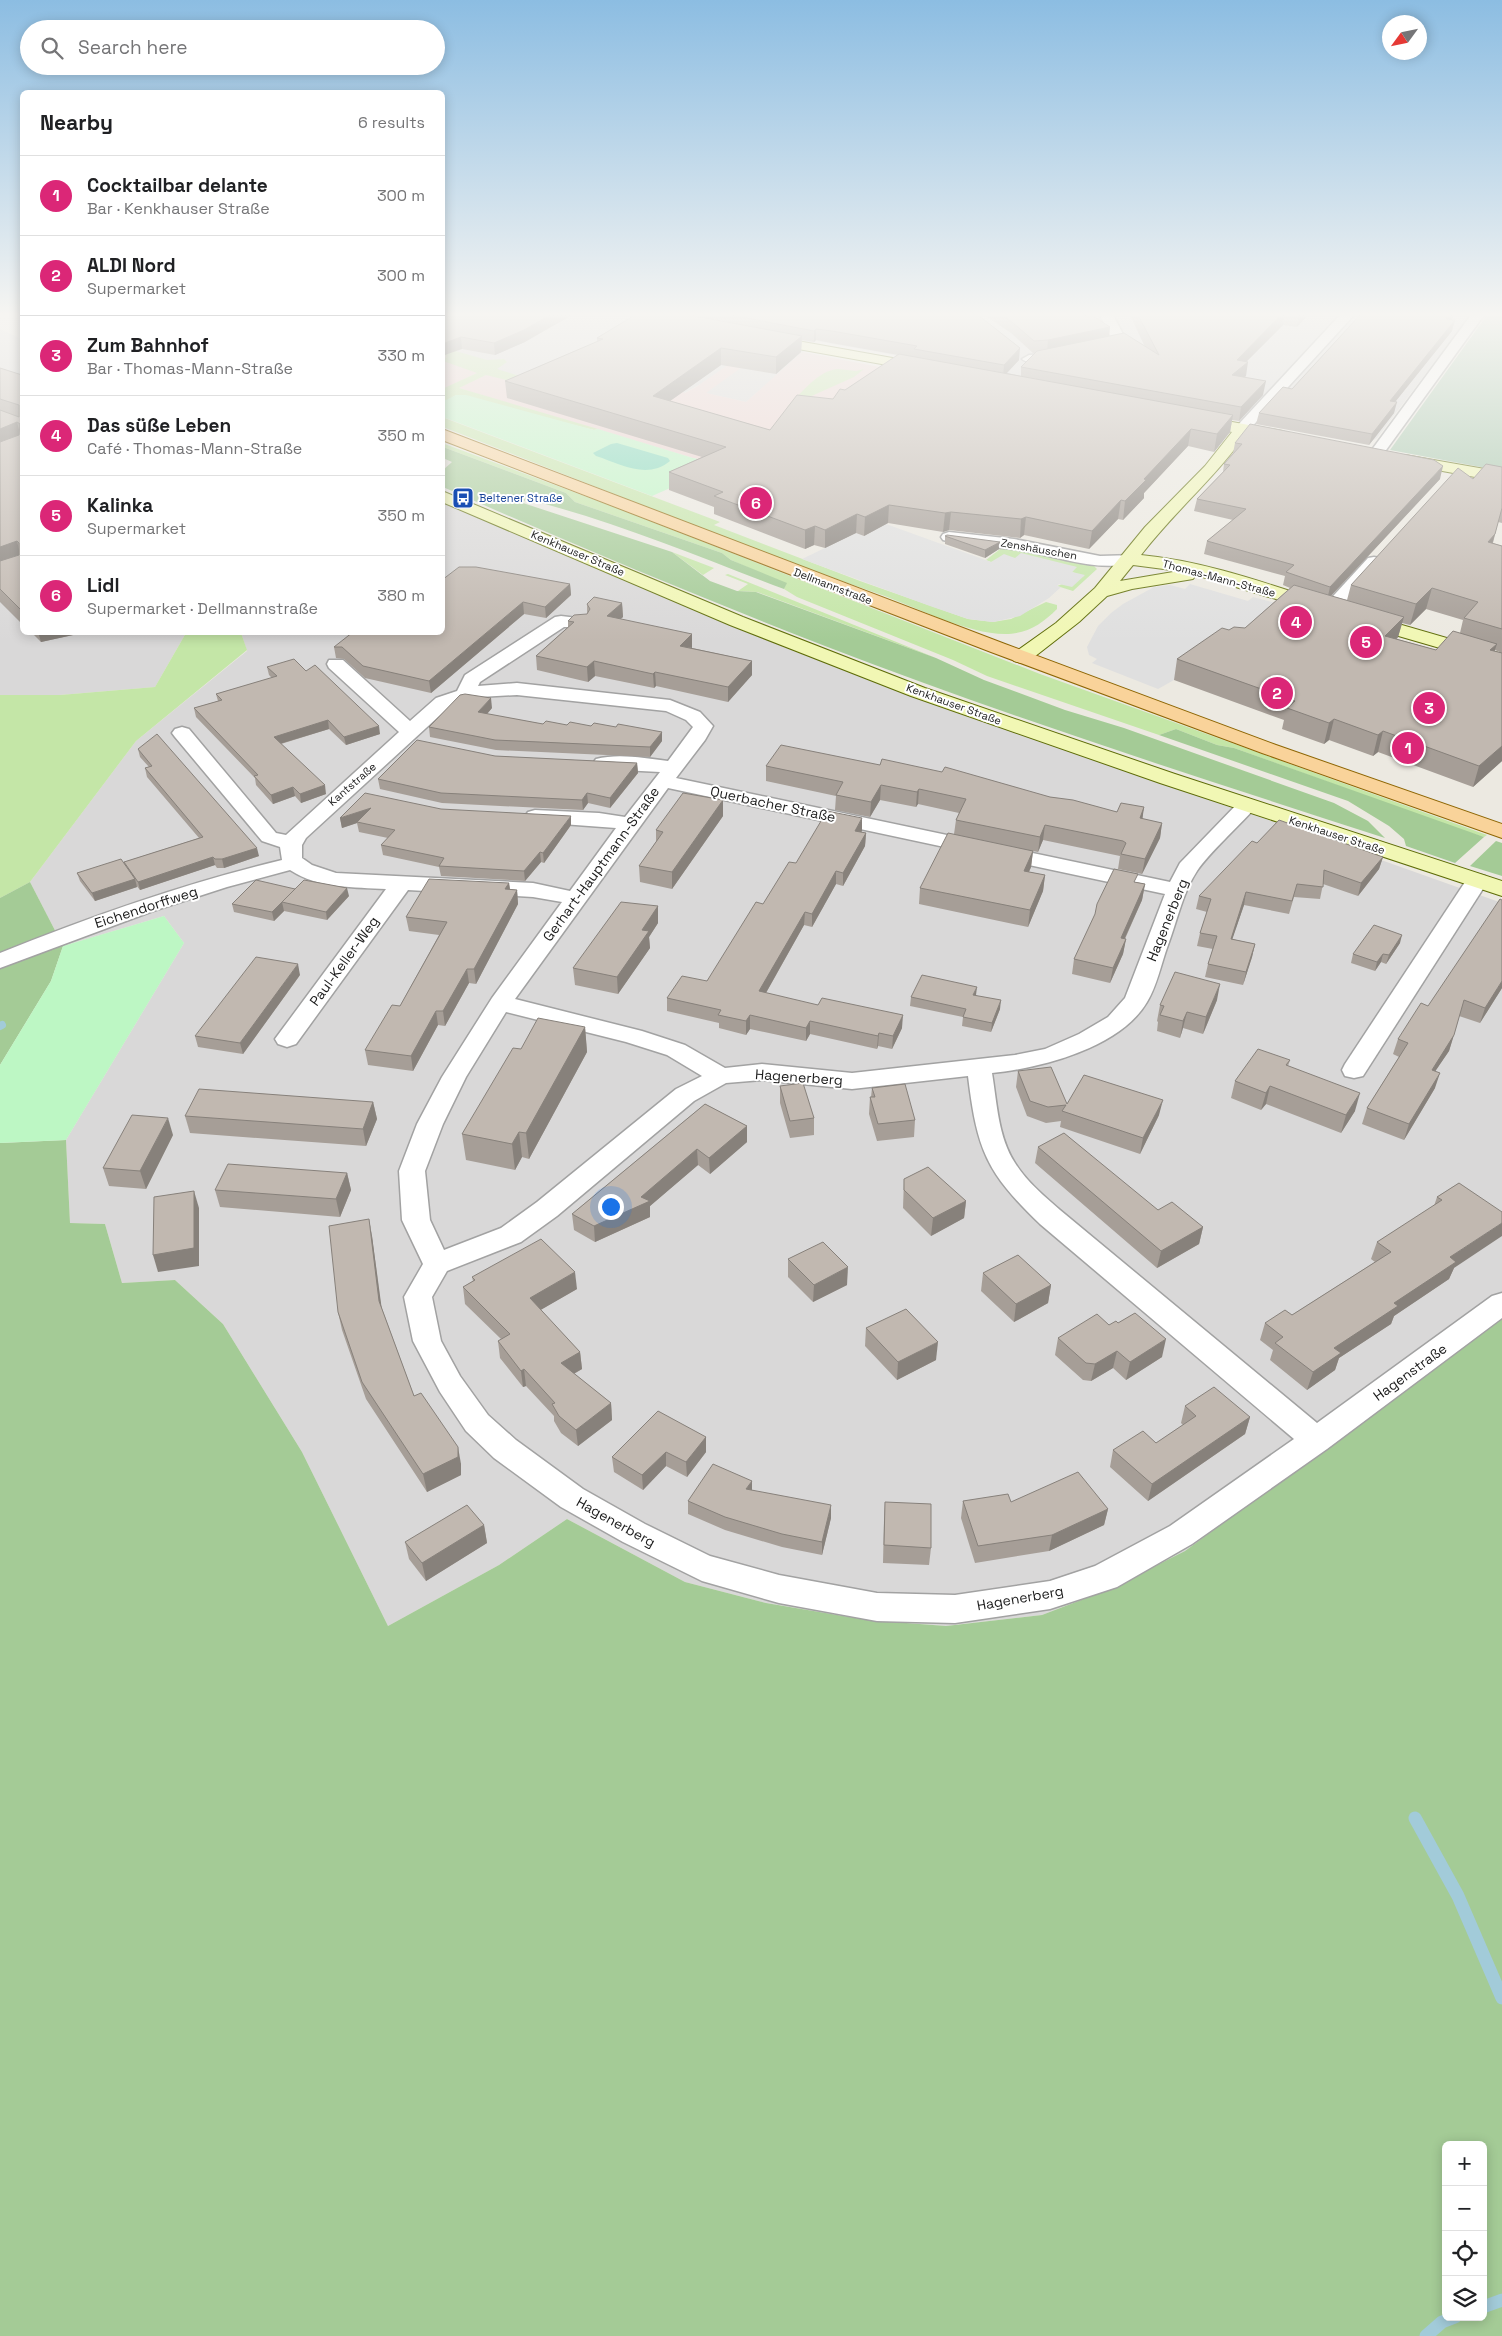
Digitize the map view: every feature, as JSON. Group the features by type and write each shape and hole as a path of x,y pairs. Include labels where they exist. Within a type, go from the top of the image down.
{"main road":[{"name":"Dellmannstraße","path":"445,435 1021,657 1260,745 1494,828"}],"street":[{"path":"1217,424 1300,440"},
{"path":"1021,657 1045,641 1101,592 1152,530 1187,495 1247,424"},
{"path":"1376,454 1398,424"},
{"path":"1360,451 1502,477"},
{"path":"1446,483 1459,469"},
{"name":"Kenkhauser Straße","path":"445,497 836,661 1092,753 1502,889"},
{"name":"Zenshäuschen","path":"950,537 1014,544 1100,561 1129,559"},
{"path":"1330,610 1382,553"},
{"name":"Thomas-Mann-Straße","path":"1129,559 1161,562 1204,572 1502,660"},
{"path":"1101,592 1131,584 1204,572"},
{"path":"466,693 472,680 561,621 580,623"},
{"path":"336,664 413,738"},
{"name":"Kantstraße","path":"292,854 300,832 344,790 413,738 443,702 466,693 517,688 670,706 693,716 703,726"},
{"name":"Gerhart-Hauptmann-Straße","path":"437,1264 416,1220 412,1171 430,1124 500,1003 575,898 698,736 703,726"},
{"path":"182,733 268,837 292,854 310,874 336,880 533,890 575,898"},
{"name":"Querbacher Straße","path":"584,762 643,764 667,775 1177,890"},
{"path":"344,790 374,797"},
{"name":"Hagenerberg","path":"1247,805 1188,868 1177,890 1136,1001 1116,1022 1088,1039 1052,1055 1015,1062 852,1081 762,1072 721,1076 684,1095 547,1209 511,1235 437,1264 418,1296 427,1341 450,1384 476,1423 505,1449 572,1498 634,1533 702,1567 780,1590 877,1607 955,1609 1050,1595 1106,1578 1181,1535 1316,1440"},
{"path":"514,815 599,819 630,824"},
{"name":"Eichendorffweg","path":"0,961 79,928 256,872 292,854"},
{"path":"1354,1070 1477,881"},
{"name":"Paul-Keller-Weg","path":"287,1039 401,884"},
{"path":"500,1003 659,1044 676,1050 721,1076"},
{"path":"979,1066 988,1130 1002,1164 1022,1190 1057,1223 1316,1440"},
{"name":"Hagenstraße","path":"1316,1440 1502,1304"}],"shaded area":[{"path":"0,424 20,424 20,635 185,635 155,687 60,695 0,695"},
{"path":"579,424 801,424 713,462 693,458"},
{"path":"1271,424 1388,424 1377,438 1370,442"},
{"path":"445,502 793,651 1502,903 1502,1318 1185,1551 1107,1590 1042,1615 946,1626 867,1620 766,1603 685,1582 567,1519 499,1565 388,1626 302,1452 223,1324 175,1280 122,1283 105,1224 70,1223 66,1140 184,943 164,916 63,946 30,882 136,741 247,651 242,635 445,635"},
{"path":"886,524 991,562 1004,554 1015,558 1021,553 1077,567 1072,572 1085,575 1072,587 1059,584 1057,586 1061,587 1049,598 1020,616 993,622 968,619 802,559 856,533 864,536"},
{"path":"1190,584 1248,601 1253,597 1279,604 1174,680 1158,689 1092,663 1097,659 1089,655 1087,647 1098,626 1111,613 1154,587 1170,585 1185,589"}],"green space":[{"path":"445,424 461,424 720,522 714,525 860,581 968,619 993,622 1011,619 1046,602 1057,605 1057,609 1034,627 1013,634 974,630 715,534 445,428"},
{"path":"462,424 572,424 594,430 598,429 693,458 713,462 718,467 652,496"},
{"path":"570,424 581,424 598,429 594,430"},
{"path":"1409,424 1502,424 1502,471 1390,450"},
{"path":"617,443 668,458 670,461 661,467 643,470 624,466 596,456 593,453"},
{"path":"445,444 614,507 1040,674 1487,835 1484,837 1461,830 1176,729 1159,735 987,676 953,660 797,597 784,589 786,584 731,560 722,553 575,502 566,493 445,448"},
{"path":"445,448 566,493 575,502 722,553 731,560 787,583 784,589 656,540 591,518 526,499 523,503 672,552 710,581 737,591 756,592 936,658 984,680 1065,710 1124,728 1334,803 1368,821 1385,838 1104,746 964,697 825,646 729,608 445,488 445,468 452,462 445,459"},
{"path":"1004,546 1094,566 1097,569 1073,591 1057,586 1084,576 1072,572 1076,567 1015,558 991,562 986,560"},
{"path":"672,552 714,568 703,575"},
{"path":"728,574 936,658 757,592 738,591 748,584 725,575"},
{"path":"185,635 242,635 247,650 136,741 30,882 0,898 0,695 60,695 155,687"},
{"path":"1176,729 1217,745 1234,748 1484,837 1455,863 1406,846 1404,839 1389,826 1348,801 1159,735"},
{"path":"1496,841 1502,843 1502,876 1470,866"},
{"path":"30,882 63,946 51,981 0,1065 0,898"},
{"path":"164,916 184,943 66,1140 0,1143 0,1065 51,981 63,946"},
{"path":"66,1140 70,1223 105,1224 122,1283 175,1280 223,1324 302,1452 388,1626 499,1565 567,1519 685,1582 766,1603 867,1620 946,1626 1042,1615 1107,1590 1185,1551 1502,1318 1502,2336 0,2336 0,1143"}],"building":[{"path":"0,424 12,424 0,429"},
{"path":"20,424 20,609 0,589 0,561 19,555 19,543 17,541 0,547 0,442 19,435"},
{"path":"649,424 749,424 770,430 775,424 1225,424 1217,434 1191,429 1144,479 1146,480 1125,501 1121,500 1092,531 1026,517 1021,519 945,513 889,505 865,517 857,514 825,530 815,526 805,530 714,496 723,492 669,472 726,447"},
{"path":"1250,424 1434,460 1443,466 1330,587 1286,572 1294,565 1207,541 1246,509 1197,499 1230,465 1224,464 1242,444 1235,443"},
{"path":"1318,424 1380,424 1372,434"},
{"path":"1486,464 1502,467 1502,508 1495,534 1488,542 1502,546 1502,629 1464,618 1478,602 1432,588 1416,604 1351,585 1458,468 1473,479"},
{"path":"945,536 1000,542 985,550"},
{"path":"459,567 476,567 570,584 545,607 523,602 429,681 363,666 342,647 334,647 349,635 445,635 445,578"},
{"path":"1294,585 1404,617 1385,636 1436,650 1453,631 1497,644 1490,650 1502,653 1502,746 1479,766 1383,731 1378,735 1334,719 1329,723 1287,708 1295,701 1177,659 1222,628 1229,630 1234,627 1245,628"},
{"path":"594,597 622,603 607,616 692,634 680,646 752,661 728,687 655,672 653,674 594,661 587,667 536,656 574,622 568,621 574,615 587,614 590,609 587,604"},
{"path":"294,659 306,671 315,665 379,726 344,737 328,720 274,737 325,785 300,794 293,787 271,795 254,776 258,775 194,708 222,700 216,694 277,676 267,667"},
{"path":"460,695 491,698 478,712 543,724 546,721 567,725 570,722 591,726 594,723 616,727 618,724 662,732 650,747 495,740 429,727"},
{"path":"157,734 257,848 222,859 215,859 213,857 138,882 124,862 203,837 145,768 152,766 138,749"},
{"path":"417,740 495,756 637,763 610,798 587,793 582,800 441,793 378,779"},
{"path":"781,745 880,765 882,759 942,772 945,767 1050,797 1073,800 1117,812 1121,803 1144,807 1140,818 1162,823 1145,859 1121,854 1126,843 1123,841 1045,825 1040,837 956,820 966,799 919,789 917,792 881,785 871,802 836,795 843,782 766,766"},
{"path":"365,793 441,809 571,816 543,853 540,852 524,871 439,866 444,858 381,845 395,830 357,822 371,808 340,818"},
{"path":"683,793 723,800 672,872 639,866 663,832 656,830"},
{"path":"827,811 862,818 855,831 866,833 843,873 836,871 812,914 805,912 759,991 818,1005 822,998 903,1015 893,1036 879,1033 878,1036 810,1021 806,1028 750,1015 746,1021 718,1015 721,1010 667,998 682,976 707,981 756,902 763,904 789,862 796,863"},
{"path":"1279,820 1383,857 1361,883 1324,870 1323,887 1297,884 1292,901 1246,892 1231,939 1255,944 1246,972 1208,964 1217,936 1200,933 1211,899 1199,896 1252,841 1257,843"},
{"path":"948,833 1033,851 1024,871 1045,875 1030,910 920,888"},
{"path":"121,859 135,879 92,893 77,873"},
{"path":"1114,869 1138,874 1134,882 1145,884 1121,938 1126,939 1113,968 1074,959"},
{"path":"429,879 509,883 505,889 517,890 474,969 467,969 443,1011 436,1011 411,1056 365,1050 392,1005 400,1006 447,922 406,917"},
{"path":"256,880 295,889 272,912 232,904"},
{"path":"304,880 347,888 326,912 282,902"},
{"path":"1500,899 1502,900 1502,981 1485,1008 1464,1000 1454,1035 1432,1070 1440,1073 1409,1124 1367,1108 1408,1043 1398,1039 1421,1003 1428,1006"},
{"path":"621,902 658,906 642,930 649,931 617,977 573,968"},
{"path":"1374,925 1402,935 1389,955 1383,954 1377,962 1353,954"},
{"path":"256,957 298,964 240,1043 195,1036"},
{"path":"1175,972 1220,984 1206,1017 1187,1012 1183,1021 1160,1015 1164,1006 1160,1005"},
{"path":"922,975 977,987 973,995 1001,1000 992,1023 963,1017 966,1009 911,997"},
{"path":"538,1018 585,1027 526,1133 519,1132 512,1144 462,1134 513,1048 521,1049"},
{"path":"1258,1049 1290,1060 1286,1065 1360,1093 1346,1115 1270,1086 1266,1093 1235,1081"},
{"path":"1051,1067 1067,1104 1084,1075 1163,1100 1143,1138 1062,1111 1066,1105 1048,1107 1030,1101 1018,1071"},
{"path":"803,1083 814,1118 790,1121 780,1086"},
{"path":"905,1084 915,1120 878,1124 870,1097 875,1097 872,1088"},
{"path":"199,1089 373,1102 363,1129 185,1116"},
{"path":"705,1104 747,1126 709,1158 697,1149 641,1197 650,1201 594,1226 572,1214"},
{"path":"132,1115 168,1118 140,1171 103,1168"},
{"path":"1064,1133 1158,1210 1172,1202 1203,1227 1161,1251 1038,1147"},
{"path":"228,1164 347,1173 336,1199 215,1190"},
{"path":"928,1167 966,1201 933,1218 904,1190 904,1179"},
{"path":"1459,1183 1502,1212 1502,1223 1450,1257 1456,1262 1394,1303 1398,1306 1334,1348 1341,1353 1313,1372 1275,1343 1283,1337 1265,1323 1285,1310 1292,1315 1391,1252 1377,1242 1442,1200 1437,1197"},
{"path":"194,1191 194,1248 153,1255 154,1197"},
{"path":"369,1219 379,1301 414,1396 421,1393 458,1447 458,1457 423,1474 362,1382 338,1312 329,1226"},
{"path":"541,1239 575,1272 530,1298 580,1352 561,1363 611,1403 576,1430 559,1416 552,1404 555,1403 524,1369 521,1371 498,1341 510,1334 463,1287 475,1280 472,1277"},
{"path":"823,1242 848,1267 814,1285 788,1259"},
{"path":"1018,1255 1051,1285 1016,1304 983,1273"},
{"path":"906,1309 938,1342 898,1362 866,1328"},
{"path":"1135,1313 1166,1339 1130,1362 1117,1351 1095,1364 1086,1363 1058,1338 1097,1314 1109,1325 1116,1321 1118,1323"},
{"path":"1214,1387 1250,1417 1152,1484 1113,1450 1143,1431 1156,1443 1196,1416 1185,1406"},
{"path":"658,1411 706,1437 686,1462 666,1452 642,1475 612,1457"},
{"path":"713,1464 752,1481 746,1489 831,1505 822,1542 782,1534 725,1517 688,1501"},
{"path":"1078,1472 1108,1509 1052,1535 978,1546 963,1501 1008,1494 1011,1502"},
{"path":"885,1502 931,1504 931,1548 884,1545"},
{"path":"467,1505 484,1525 422,1563 405,1542"}],"waterway":[{"path":"1415,1818 1458,1896 1502,1998"},
{"path":"1487,2306 1502,2300"},
{"path":"1426,2336 1445,2321"}],"place":[{"name":"Beltener Straße","path":"463,498"},
{"name":"Lidl","path":"756,503"},
{"name":"Das süße Leben","path":"1296,622"},
{"name":"Kalinka","path":"1366,642"},
{"name":"ALDI Nord","path":"1277,693"},
{"name":"Zum Bahnhof","path":"1429,708"},
{"name":"Cocktailbar delante","path":"1408,748"}]}
